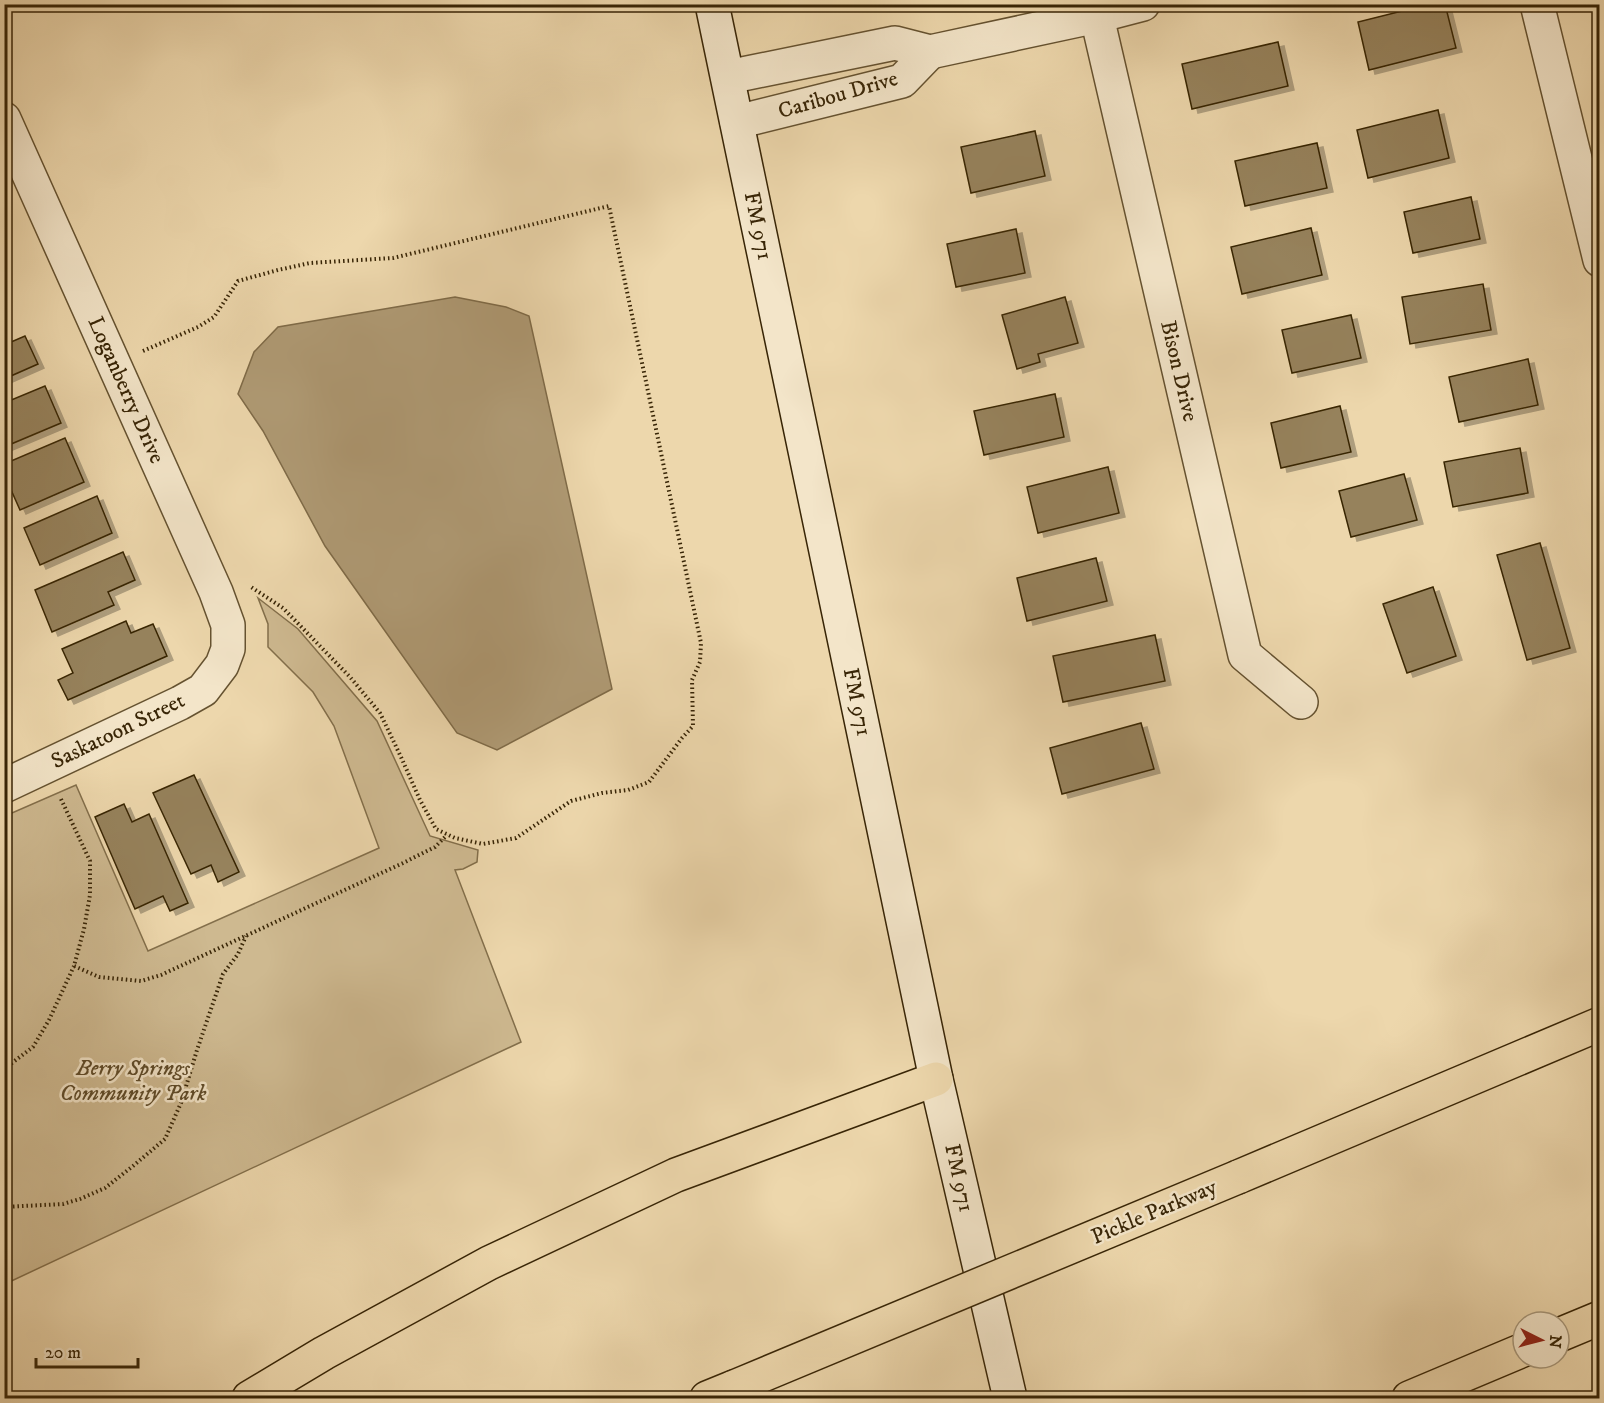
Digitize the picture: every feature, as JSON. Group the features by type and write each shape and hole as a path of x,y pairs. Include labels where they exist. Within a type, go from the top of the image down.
{"highway":[{"name":"Pickle Parkway","path":"720,1393 1599,1024"},
{"path":"249,1398 324,1353 489,1263 665,1179 936,1079"},
{"path":"1571,1330 1599,1318"},
{"path":"1409,1398 1511,1355"}],"street":[{"name":"FM 971","path":"712,4 936,1079 1010,1398"},
{"name":"Caribou Drive","path":"728,77 895,43 930,52 1096,10 1143,4"},
{"path":"1537,4 1599,260"},
{"name":"Bison Drive","path":"1096,10 1245,655 1301,702"},
{"name":"Caribou Drive","path":"737,122 902,81 930,52"},
{"name":"Loganberry Drive","path":"4,119 216,592 228,624 228,649 222,665"},
{"name":"Saskatoon Street","path":"4,786 180,703 203,690 222,665"}],"path":[{"path":"142,351 198,327 214,317 238,280 310,263 393,258 609,206 701,643 700,662 692,680 693,726 649,782 628,790 571,801 516,838 483,844 447,835 436,829 420,800 380,713 358,686 283,608 246,583"},
{"path":"4,1069 33,1047 49,1020 74,966 84,929 90,895 90,861 61,799"},
{"path":"74,966 99,976 141,981 161,975 435,847 447,835"},
{"path":"4,1207 63,1204 80,1199 105,1188 165,1138 181,1102 196,1050 223,974 238,954 246,936"}],"green space":[{"name":"Berry Springs Community Park","path":"258,598 298,629 377,721 430,836 478,850 477,862 455,870 521,1042 5,1284 5,816 76,785 148,951 379,848 334,726 313,692 268,647 268,624"}],"shaded area":[{"path":"455,297 506,307 529,316 612,689 497,750 457,733 325,546 263,431 238,394 254,352 278,327"}],"building":[{"path":"1430,4 1445,4 1456,48 1369,70 1358,22"},
{"path":"1278,42 1288,86 1192,109 1182,64"},
{"path":"1438,110 1449,158 1368,178 1357,130"},
{"path":"1035,131 1045,176 971,193 961,147"},
{"path":"1317,143 1327,188 1245,206 1235,161"},
{"path":"1471,197 1480,239 1413,253 1404,212"},
{"path":"1311,228 1322,275 1242,294 1231,247"},
{"path":"1016,229 1025,273 956,287 947,244"},
{"path":"1483,284 1491,330 1410,344 1402,297"},
{"path":"1065,297 1078,343 1038,354 1040,362 1017,369 1002,315"},
{"path":"1351,315 1361,358 1292,373 1282,330"},
{"path":"25,336 38,364 4,379 4,345"},
{"path":"1528,359 1538,405 1459,422 1449,377"},
{"path":"45,386 61,423 4,447 4,403"},
{"path":"1055,394 1064,437 984,455 974,411"},
{"path":"1340,406 1351,452 1281,468 1271,423"},
{"path":"65,438 84,482 20,510 4,474 4,464"},
{"path":"1520,448 1528,493 1453,507 1444,462"},
{"path":"1108,467 1119,513 1038,533 1027,487"},
{"path":"1404,474 1417,520 1351,537 1339,491"},
{"path":"97,496 112,533 40,565 24,528"},
{"path":"1540,543 1570,648 1527,660 1497,555"},
{"path":"123,552 135,580 108,592 114,605 52,632 35,590"},
{"path":"1096,558 1107,601 1027,621 1017,578"},
{"path":"1433,587 1456,656 1407,673 1383,604"},
{"path":"126,621 131,633 153,624 167,656 68,700 58,680 73,673 62,649"},
{"path":"1155,635 1165,681 1063,702 1053,656"},
{"path":"1141,723 1154,769 1062,794 1050,748"},
{"path":"194,775 239,872 218,882 211,865 191,874 153,793"},
{"path":"124,804 132,822 149,814 188,903 170,911 163,896 135,909 95,817"}]}
